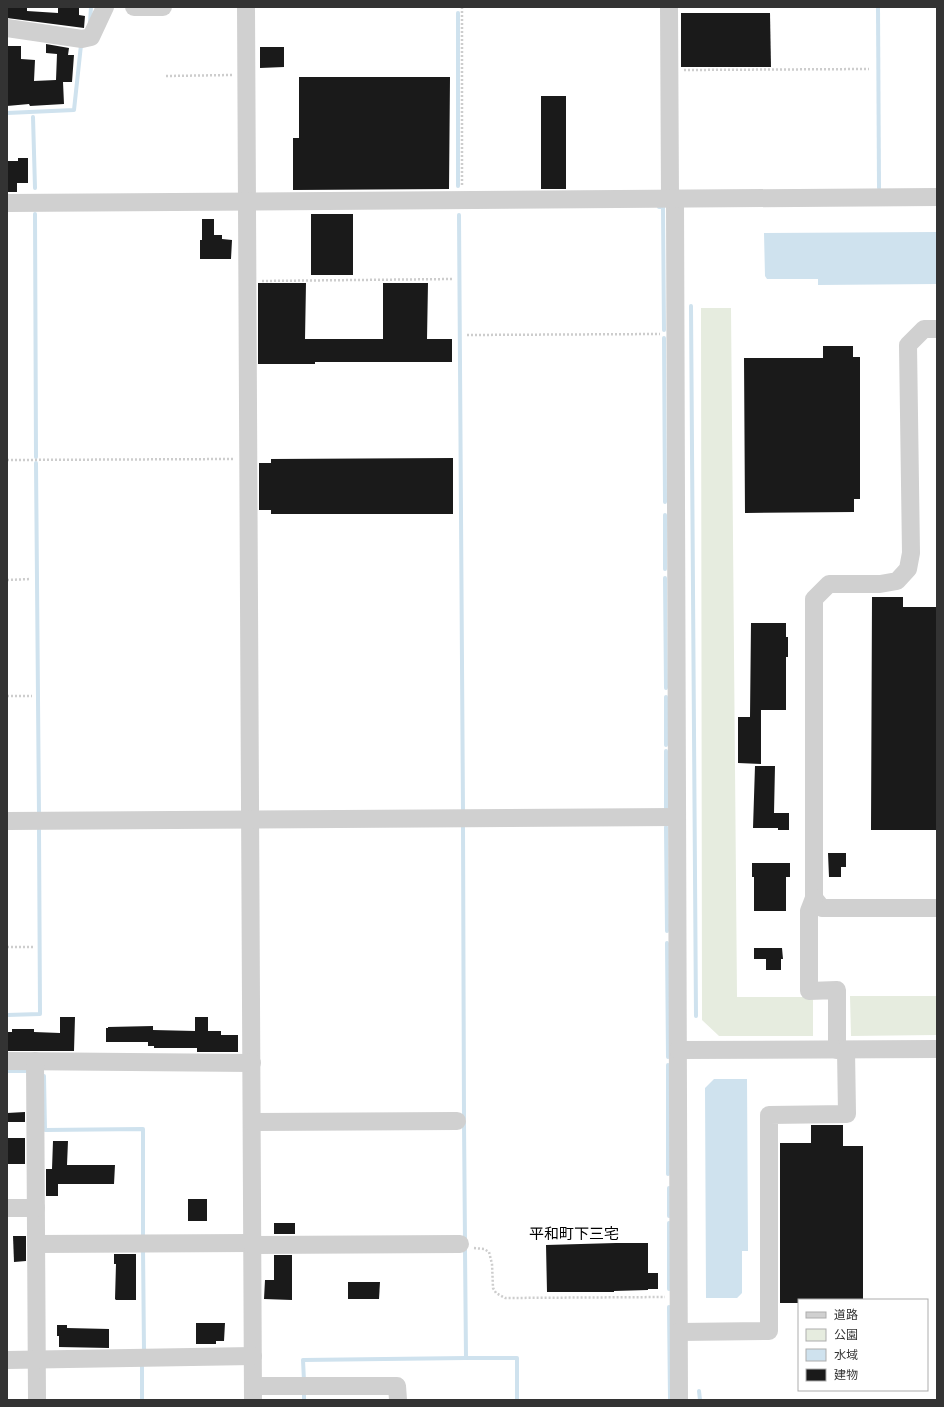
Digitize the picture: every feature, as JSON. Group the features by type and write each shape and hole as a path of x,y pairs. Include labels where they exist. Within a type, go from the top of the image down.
{"street":[{"path":"7,28 82,39 91,37 105,7"},
{"path":"134,7 163,7"},
{"path":"246,7 253,1393 397,1386 398,1400"},
{"path":"669,7 675,334 680,1400"},
{"path":"7,203 937,197"},
{"path":"679,1332 769,1332 768,1114 846,1114 837,990 809,991 808,911 814,898 814,600 829,584 880,584 897,581 908,569 911,553 908,345 924,329 937,329"},
{"path":"7,821 677,818"},
{"path":"814,898 822,908 937,908"},
{"path":"678,1050 937,1049"},
{"path":"7,1061 252,1063"},
{"path":"35,1061 37,1400"},
{"path":"252,1122 457,1121"},
{"path":"7,1208 36,1208"},
{"path":"36,1244 460,1244"},
{"path":"7,1360 252,1356"}],"path":[{"path":"462,7 462,200"},
{"path":"669,71 869,69"},
{"path":"166,76 246,75"},
{"path":"248,281 452,279"},
{"path":"467,335 675,334"},
{"path":"7,460 249,459"},
{"path":"7,580 31,579"},
{"path":"7,696 32,696"},
{"path":"7,947 34,947"},
{"path":"460,1244 462,1247 484,1249 489,1252 492,1264 493,1288 496,1293 505,1298 679,1296"}],"green space":[{"path":"701,308 731,308 737,997 813,997 813,1036 719,1036 702,1020"},
{"path":"850,996 937,996 937,1035 851,1036"}],"water":[{"path":"937,232 937,284 818,285 818,279 767,279 765,276 764,233"},
{"path":"714,1079 747,1079 748,1251 742,1251 742,1293 737,1298 706,1298 705,1088"}],"building":[{"path":"7,7 27,7 27,11 58,13 58,7 79,7 79,15 85,16 84,28 7,18"},
{"path":"681,13 770,13 771,67 681,67"},
{"path":"46,44 69,48 68,55 74,55 72,82 63,82 64,104 30,106 29,104 7,106 7,46 21,46 21,59 35,60 34,81 56,80 57,54 46,53"},
{"path":"260,47 284,47 284,67 260,68"},
{"path":"299,77 450,77 449,189 293,190 293,138 299,138"},
{"path":"541,96 566,96 566,189 541,189"},
{"path":"18,158 28,158 28,183 17,183 17,192 7,192 7,161 18,161"},
{"path":"311,214 353,214 353,275 311,275"},
{"path":"202,219 214,219 214,235 222,235 222,239 232,240 231,259 200,259"},
{"path":"258,283 306,283 305,339 383,339 383,283 428,283 427,339 452,339 452,362 315,362 315,364 258,364"},
{"path":"823,346 853,346 853,357 860,357 860,499 854,499 854,512 745,513 744,358 823,358"},
{"path":"453,458 453,514 271,514 271,510 259,510 259,463 271,463 271,459"},
{"path":"872,597 903,597 903,607 937,607 937,830 871,830"},
{"path":"751,623 786,623 786,637 788,637 788,657 786,657 786,710 761,710 761,764 738,763 738,717 750,717"},
{"path":"755,766 775,766 774,813 789,813 789,830 778,830 778,828 753,828"},
{"path":"828,853 846,853 846,867 841,867 841,877 829,877"},
{"path":"752,863 790,863 790,877 786,877 786,911 754,911 754,877 752,877"},
{"path":"754,948 782,948 783,959 781,959 781,970 766,970 766,959 754,959"},
{"path":"60,1017 75,1017 74,1051 8,1051 8,1032 12,1032 12,1029 34,1029 34,1032 60,1033"},
{"path":"195,1017 208,1017 208,1031 221,1031 221,1035 238,1035 238,1052 197,1052 197,1048 154,1048 154,1046 148,1046 148,1042 106,1042 106,1028 108,1027 153,1026 153,1030 195,1031"},
{"path":"25,1112 25,1122 7,1122 7,1113"},
{"path":"811,1125 843,1125 843,1146 863,1146 863,1299 798,1299 798,1303 780,1303 780,1143 811,1143"},
{"path":"7,1138 25,1138 25,1164 7,1164"},
{"path":"53,1141 68,1141 67,1165 115,1165 114,1184 58,1184 58,1196 46,1196 46,1169 52,1169"},
{"path":"188,1199 207,1199 207,1221 188,1221"},
{"path":"274,1223 295,1223 295,1234 274,1234"},
{"path":"13,1236 26,1236 26,1261 14,1262"},
{"path":"648,1243 648,1273 658,1273 658,1289 614,1292 547,1292 546,1245"},
{"path":"114,1254 136,1254 136,1300 115,1299 116,1264 114,1264"},
{"path":"274,1255 292,1255 292,1300 264,1299 265,1280 274,1280"},
{"path":"348,1282 380,1282 379,1299 348,1299"},
{"path":"196,1323 225,1323 224,1341 216,1341 216,1344 196,1344"},
{"path":"57,1325 67,1325 67,1328 109,1329 109,1348 59,1347"}],"waterway":[{"path":"90,23 91,7"},
{"path":"878,7 879,188"},
{"path":"458,13 458,186"},
{"path":"7,113 74,110 81,45"},
{"path":"33,117 35,188"},
{"path":"659,207 663,207 664,330"},
{"path":"35,214 36,457"},
{"path":"459,215 463,812"},
{"path":"691,306 696,1016"},
{"path":"664,338 665,502"},
{"path":"36,463 39,815"},
{"path":"665,515 665,569"},
{"path":"665,578 666,688"},
{"path":"666,697 666,745"},
{"path":"666,751 666,809"},
{"path":"463,826 464,1119"},
{"path":"666,827 667,931"},
{"path":"7,1015 40,1014 39,829"},
{"path":"667,943 668,1057"},
{"path":"668,1065 668,1174"},
{"path":"7,1071 26,1071"},
{"path":"44,1076 45,1130 143,1129 143,1236"},
{"path":"464,1122 465,1242"},
{"path":"669,1188 669,1216"},
{"path":"669,1223 669,1289"},
{"path":"143,1248 144,1351"},
{"path":"465,1250 466,1358 517,1358 517,1400"},
{"path":"669,1307 670,1400"},
{"path":"304,1381 303,1360 466,1358"},
{"path":"142,1365 142,1400"},
{"path":"699,1391 700,1400"},
{"path":"304,1392 304,1400"}],"district":[{"name":"平和町下三宅","path":"574,1234"}]}
